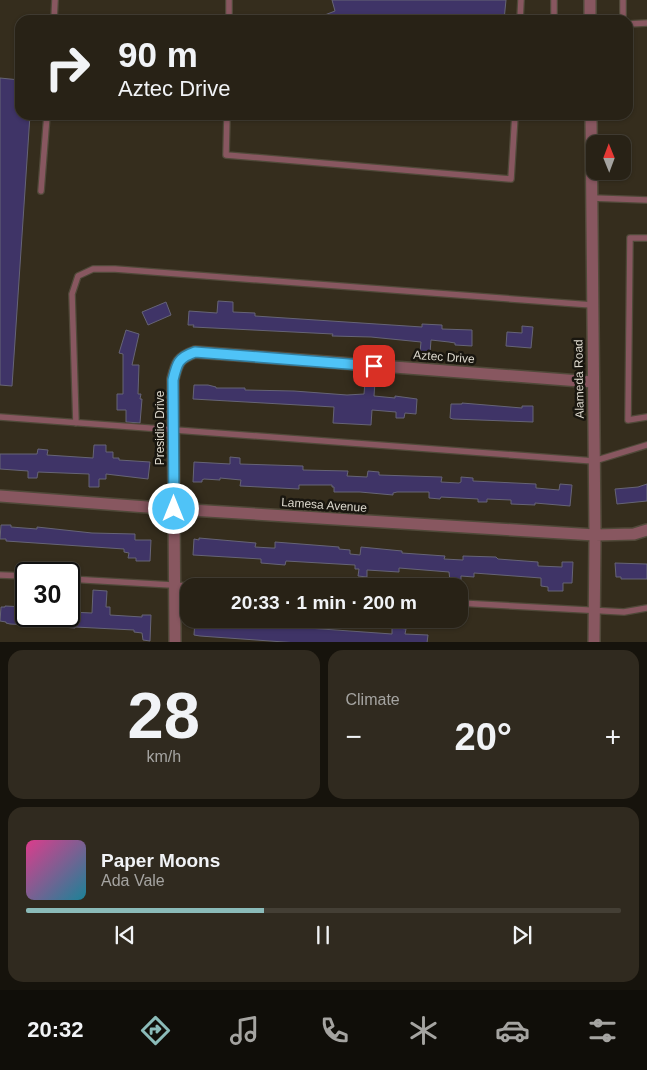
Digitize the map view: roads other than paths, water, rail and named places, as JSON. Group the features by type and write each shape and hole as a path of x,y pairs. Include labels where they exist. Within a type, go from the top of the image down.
{"street":[{"path":"590,0 590,15"},
{"name":"Alameda Road","path":"591,120 595,535 594,642"},
{"name":"Aztec Drive","path":"176,363 185,356 195,352 593,382"},
{"name":"Presidio Drive","path":"175,642 173,380 176,363"},
{"name":"Lamesa Avenue","path":"0,496 174,509 595,535 634,534 647,530"}],"lane":[{"path":"54,15 56,0"},
{"path":"229,0 229,15"},
{"path":"520,15 521,0"},
{"path":"554,0 554,15"},
{"path":"623,0 623,15"},
{"path":"633,24 647,23"},
{"path":"41,191 47,120"},
{"path":"227,120 226,155 511,179 514,120"},
{"path":"592,198 647,200"},
{"path":"647,238 630,238 628,420 647,417"},
{"path":"76,423 72,294 78,276 93,269 115,269 592,305"},
{"path":"0,417 594,461 647,445"},
{"path":"0,575 15,576"},
{"path":"80,580 180,586"},
{"path":"468,604 594,612 624,612 647,608"}]}
